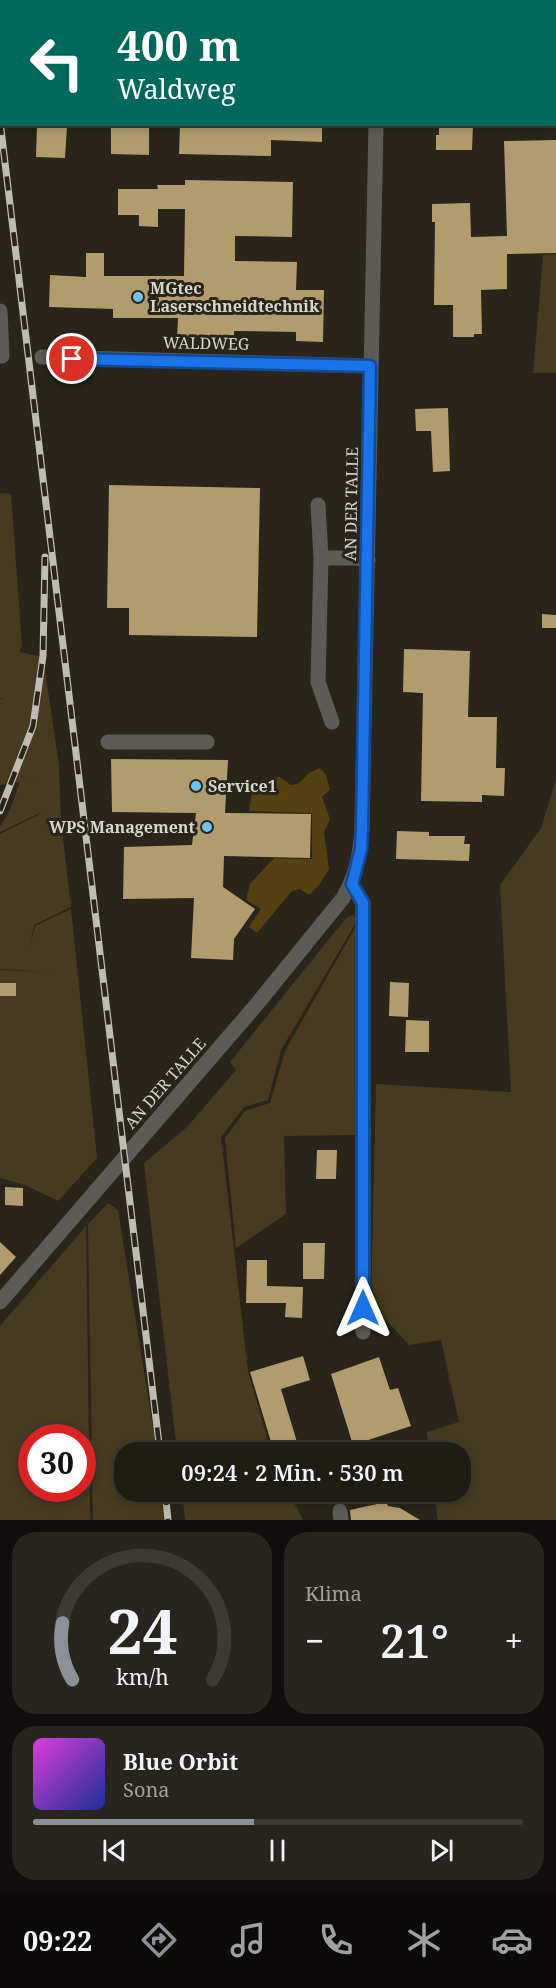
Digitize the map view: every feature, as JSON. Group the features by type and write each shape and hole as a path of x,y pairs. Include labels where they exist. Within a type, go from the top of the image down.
{"street":[{"name":"AN DER TALLE","path":"0,1302 269,990 352,884 361,849 362,827 376,126"},
{"path":"0,311 1,356"},
{"name":"WALDWEG","path":"42,357 370,366"},
{"path":"318,504 321,558 318,682 332,722"},
{"path":"321,558 368,560"},
{"path":"108,742 207,742"},
{"path":"352,884 363,903 363,1332"}],"shaded area":[{"path":"556,254 556,373 533,373 543,255"},
{"path":"0,493 11,494 22,645 19,652 43,657 59,765 61,821 71,907 34,925 30,945 35,926 71,909 97,1158 58,1201 25,1185 0,1178 0,970 51,972 0,969 0,834 38,815 42,810 0,832 0,827 10,809 20,782 0,785 0,700 4,697 0,699"},
{"path":"320,768 326,775 330,790 322,797 330,819 324,832 329,869 319,885 309,895 300,889 292,891 257,933 249,927 261,909 246,900 250,884 274,858 312,859 312,813 249,811 253,789 258,782 280,777 291,785 298,784 309,773"},
{"path":"556,780 556,1520 438,1520 436,1502 471,1502 471,1442 428,1442 427,1432 459,1422 441,1340 409,1345 371,1304 376,1084 511,1092 500,885 541,828"},
{"path":"353,915 357,921 281,1050 268,1100 244,1107 221,1137 248,1371 268,1442 176,1442 144,1163 187,1127 236,1070 230,1062 346,918"},
{"path":"360,919 355,1135 284,1136 286,1214 236,1248 225,1138 245,1111 270,1103 285,1051"},
{"path":"108,1203 118,1210 155,1442 114,1442 114,1502 162,1502 164,1520 93,1520 93,1502 96,1502 96,1424 91,1424 88,1224"},
{"path":"86,1226 89,1424 18,1424 18,1502 90,1502 90,1520 0,1520 0,1326"},
{"path":"183,1502 294,1502 303,1520 185,1520"}],"building":[{"path":"37,126 67,127 65,158 36,157"},
{"path":"111,126 149,126 149,155 111,154"},
{"path":"180,126 322,126 322,142 271,140 271,156 179,154"},
{"path":"441,126 473,126 472,150 436,150 436,135 439,135 439,128"},
{"path":"556,140 556,253 507,254 507,289 481,290 482,334 474,334 474,337 453,337 453,305 434,305 435,222 432,222 432,204 470,203 471,237 507,236 504,141"},
{"path":"185,180 293,182 292,237 235,236 235,261 297,262 296,290 324,290 323,342 296,341 296,332 234,331 234,340 177,339 178,318 113,318 113,309 49,307 50,275 86,277 86,253 104,253 104,276 184,276 185,209 158,209 158,227 139,226 139,215 118,215 118,189 158,189 157,185 185,185"},
{"path":"448,408 450,471 433,472 431,431 416,431 415,409"},
{"path":"109,485 260,488 257,637 129,635 129,608 107,608"},
{"path":"542,614 556,615 556,628 542,628"},
{"path":"404,649 470,651 468,717 497,717 496,768 505,768 504,796 482,795 482,802 421,801 423,693 403,692"},
{"path":"111,759 228,760 225,813 311,814 310,858 224,856 223,887 255,909 234,939 233,960 191,958 194,898 123,899 124,847 192,845 196,813 112,812"},
{"path":"397,831 429,832 429,836 465,836 464,844 470,844 469,861 396,859"},
{"path":"390,982 409,983 408,1017 389,1016"},
{"path":"0,983 16,983 16,996 0,996"},
{"path":"406,1020 429,1021 429,1052 405,1052"},
{"path":"317,1150 337,1150 336,1179 316,1179"},
{"path":"5,1187 23,1188 23,1206 5,1205"},
{"path":"0,1242 16,1257 0,1275"},
{"path":"303,1243 325,1243 324,1279 303,1279"},
{"path":"247,1260 267,1260 267,1286 303,1287 302,1318 285,1317 286,1303 246,1303"},
{"path":"303,1356 310,1380 281,1389 297,1442 271,1442 250,1372"},
{"path":"379,1357 390,1390 398,1388 411,1426 362,1442 352,1442 331,1374"},
{"path":"386,1502 388,1506 400,1508 420,1520 351,1520 350,1510"}],"railway":[{"path":"1,126 159,1442"},
{"path":"0,811 33,726 43,656 45,557"},
{"path":"166,1502 168,1520"}],"place":[{"name":"MGtec Laserschneidtechnik","path":"138,297"},
{"name":"Service1","path":"196,786"},
{"name":"WPS Management","path":"207,827"}],"route":[{"path":"72,359 370,366 362,827 361,849 352,884 363,903 363,1308"}]}
